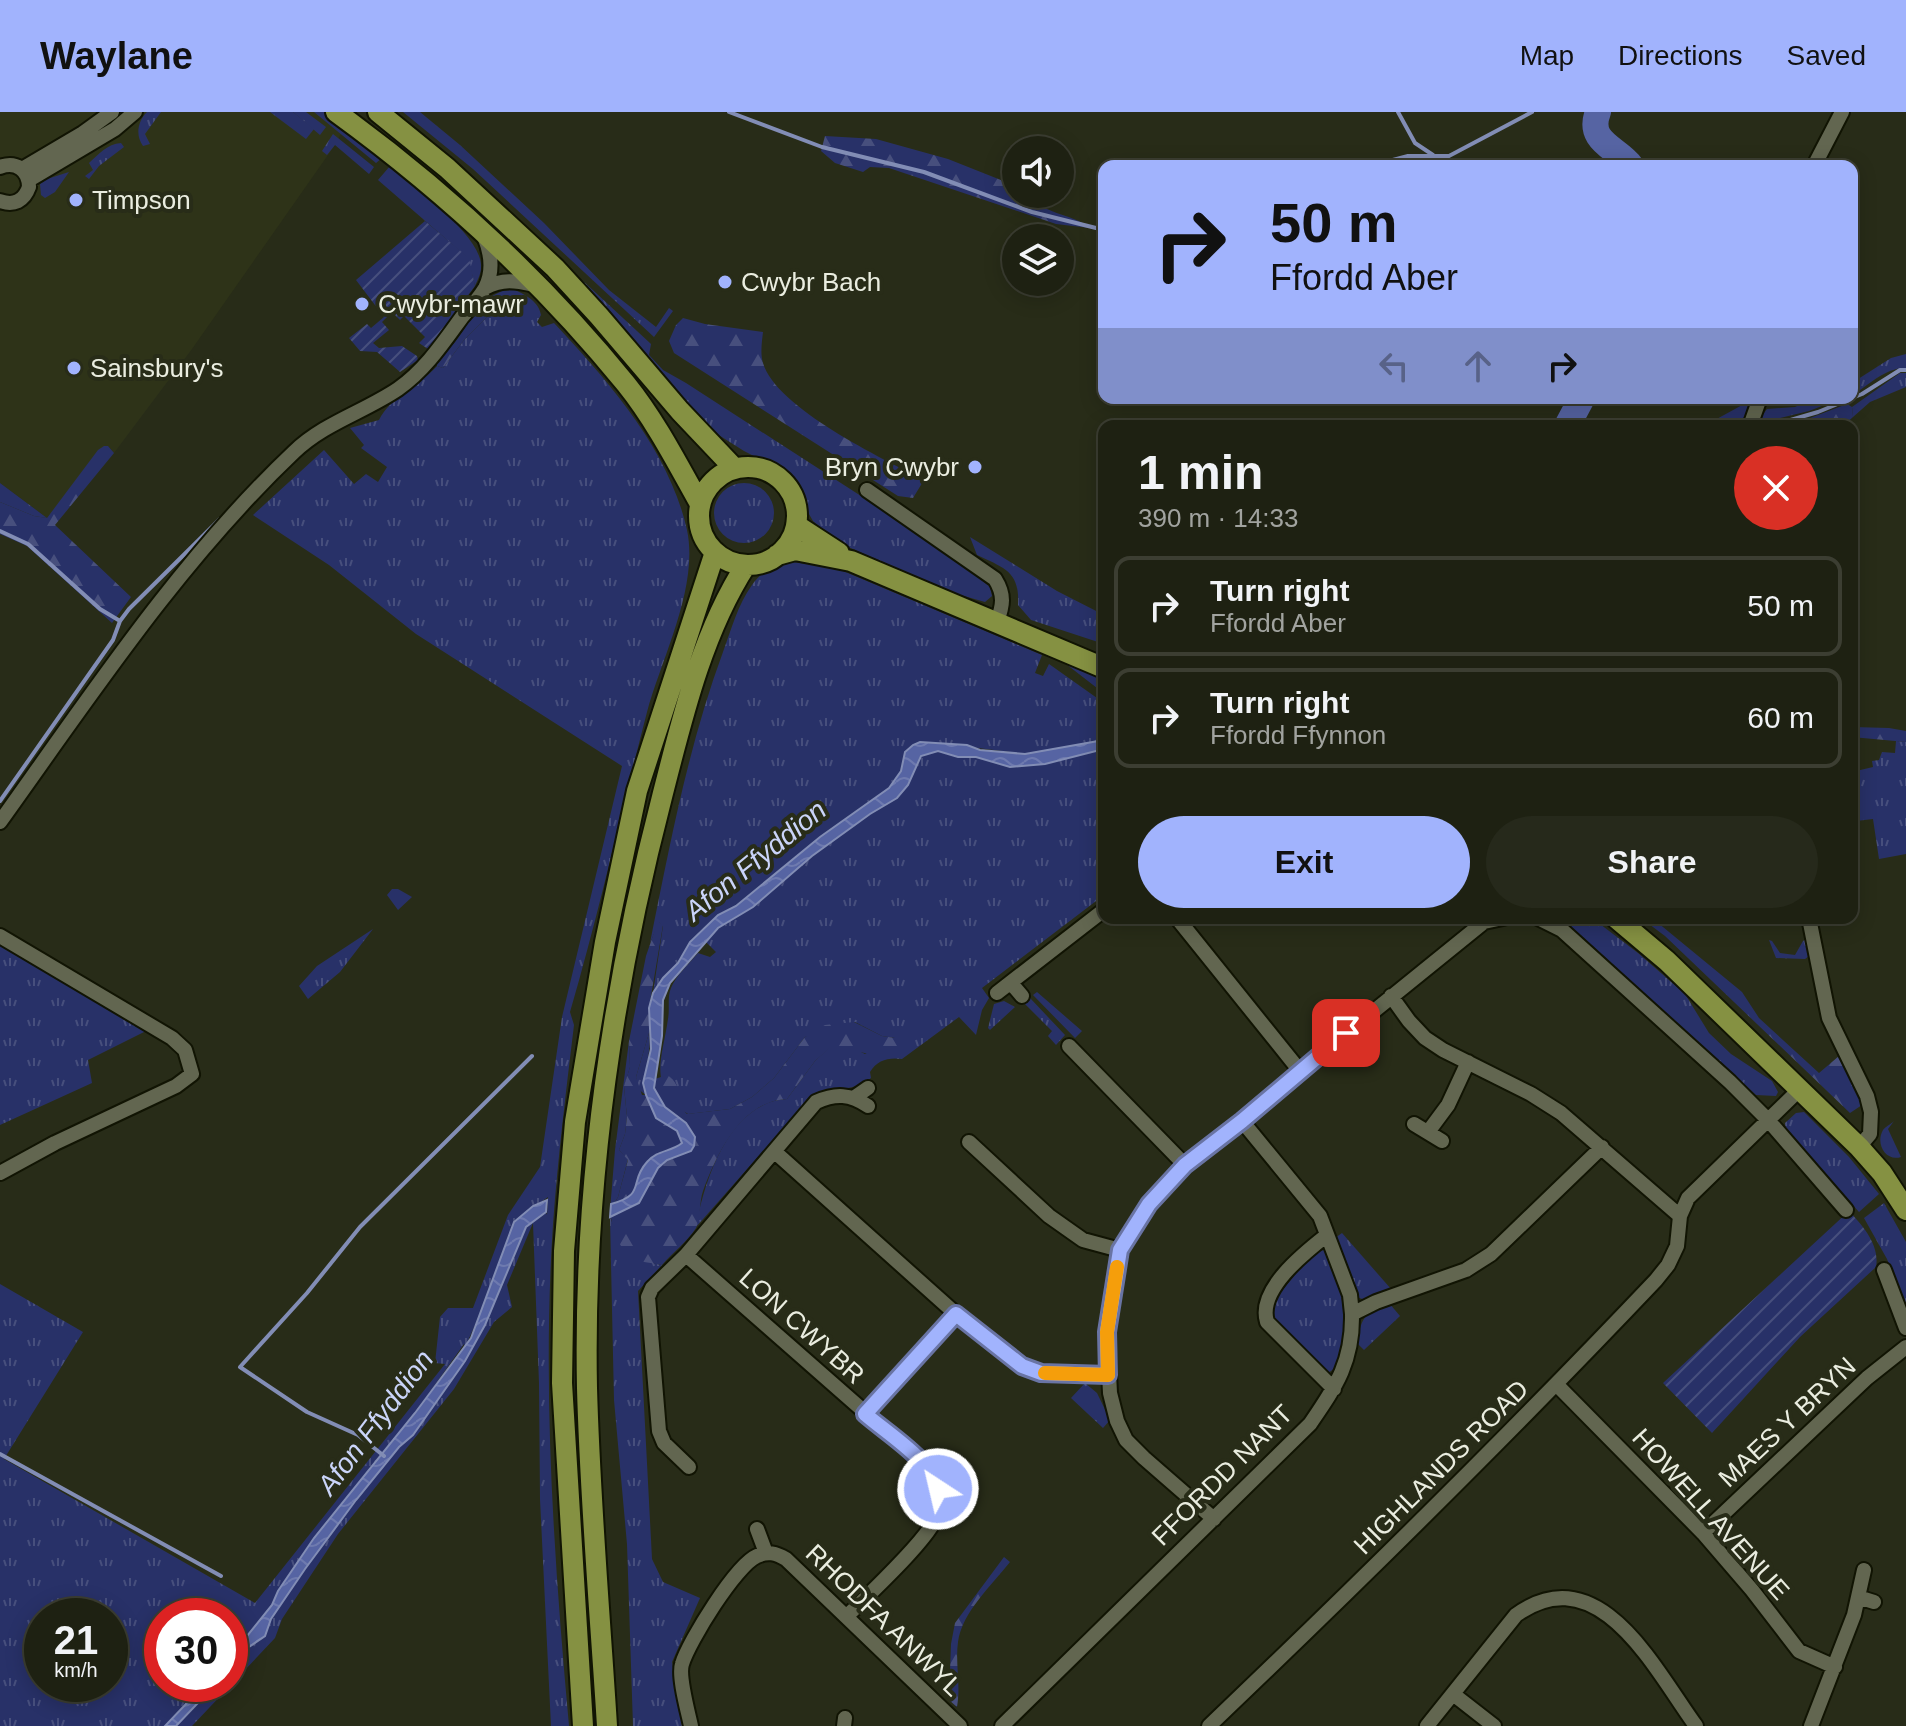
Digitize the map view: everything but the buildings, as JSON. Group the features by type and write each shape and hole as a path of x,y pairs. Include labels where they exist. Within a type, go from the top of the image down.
{"main road":[{"path":"336,112 433,189 483,234 535,285 627,385 656,427 700,504 700,527 704,539 715,552 730,562 746,565 762,563 795,550 851,561"},
{"path":"378,112 447,168 555,268 735,469"},
{"path":"700,504 713,482 735,469 752,467 773,474 786,485 793,498 796,525 790,541 777,555"},
{"path":"796,525 851,561 1098,665"},
{"path":"583,1726 562,1383 564,1251 575,1122 605,942 637,791 715,552"},
{"path":"607,1726 587,1387 596,1158 617,1001 653,832 703,657 730,591 746,565"},
{"path":"1623,924 1667,961 1859,1147 1882,1173 1906,1210"}],"street":[{"path":"26,175 112,112"},
{"path":"26,175 104,137 135,112"},
{"path":"1817,160 1842,112"},
{"path":"0,167 9,165 26,175"},
{"path":"0,201 8,204 21,200 27,194 26,175"},
{"path":"0,822 101,680 249,497 297,449 326,428 397,389 427,363 485,288 491,254 483,234"},
{"path":"485,288 496,282 511,280 535,285"},
{"path":"867,490 995,579 1003,603 997,622"},
{"path":"997,993 1098,915"},
{"path":"1182,924 1300,1071"},
{"path":"1214,1519 1126,1440 1117,1421 1108,1375 1107,1332 1120,1250 1149,1204 1185,1165 1478,924"},
{"path":"1550,924 1562,930 1730,1082 1768,1120 1846,1210"},
{"path":"1810,924 1829,1018 1867,1096 1871,1112 1870,1134 1859,1147"},
{"path":"0,936 172,1038 185,1050 192,1074 176,1086 55,1143 0,1173"},
{"path":"1011,983 1022,996"},
{"path":"1391,996 1425,1038 1561,1113 1680,1219 1688,1198 1800,1089"},
{"path":"1069,1046 1098,1064 1185,1165"},
{"path":"1428,1132 1448,1105 1468,1062"},
{"path":"689,1467 674,1460 659,1431 648,1297 816,1102 828,1097 855,1097 868,1088"},
{"path":"855,1097 868,1106"},
{"name":"FFORDD NANT","path":"1002,1726 1310,1424 1334,1389 1350,1355 1350,1295 1320,1216 1242,1121"},
{"path":"1414,1124 1442,1141"},
{"path":"969,1142 1049,1216 1083,1240 1120,1250"},
{"path":"993,1142 987,1151 995,1165"},
{"path":"1352,1314 1376,1302 1466,1270 1491,1254 1602,1147"},
{"path":"775,1152 956,1314 1022,1366 1041,1373 1108,1375"},
{"name":"HIGHLANDS ROAD","path":"1209,1726 1390,1553 1557,1385 1668,1265 1677,1246 1680,1219"},
{"path":"1327,1235 1308,1250 1269,1293 1264,1313 1267,1322 1334,1389"},
{"name":"LON CWYBR","path":"686,1255 935,1477 938,1489 935,1520 911,1551 847,1616"},
{"path":"1884,1270 1906,1328"},
{"path":"865,1414 956,1314"},
{"name":"MAES Y BRYN","path":"1703,1533 1867,1378 1906,1347"},
{"name":"HOWELL AVENUE","path":"1557,1385 1703,1533 1799,1651 1835,1667"},
{"path":"757,1529 766,1553"},
{"name":"RHODFA ANWYL","path":"691,1726 681,1667 706,1617 745,1564 755,1556 776,1553 847,1616 960,1726"},
{"path":"1811,1726 1835,1667 1864,1570"},
{"path":"1427,1726 1516,1615 1528,1606 1567,1597 1587,1602 1612,1616 1696,1726"},
{"path":"1858,1597 1874,1602"},
{"path":"1453,1694 1494,1726"}],"shaded area":[{"path":"0,112 335,112 348,121 335,145 192,349 114,453 108,446 47,518 0,483"}],"green space":[{"path":"147,112 161,112 145,134 150,144 143,146 139,128"},
{"path":"270,112 293,112 314,129 306,139"},
{"path":"293,112 306,112 326,127 320,135"},
{"path":"314,112 324,112 382,158 376,163"},
{"path":"403,112 420,112 460,145 544,223 609,290 656,327 669,308 673,311 654,337 473,169"},
{"path":"333,134 374,167 369,174 335,145 327,155 322,151"},
{"path":"825,136 876,139 948,159 1002,180 1002,206 889,168 870,167 863,172 835,163 821,151"},
{"path":"121,143 124,147 99,166 89,179 85,176 93,170 89,163 96,156 107,147"},
{"path":"390,166 460,227 471,242 479,256 481,268 475,286 468,258 378,180"},
{"path":"69,172 55,192 45,198 41,195 40,184"},
{"path":"1008,208 1044,208 1090,228 1056,224"},
{"path":"425,221 469,258 475,286 428,349 419,343 425,337 404,316 400,320 392,312 382,322 389,330 373,343 379,348 402,346 417,356 418,360 400,372 377,352 360,351 349,338 367,324 371,328 384,317 356,280"},
{"path":"582,280 651,344 649,355 663,370 895,518 990,587 992,596 985,602 957,594 839,543 813,521 785,472 706,427"},
{"path":"515,290 535,303 541,315 537,322 542,327 554,323 634,418 651,444 678,500 687,530 689,552 684,598 647,712 570,1012 574,1025 553,1224 549,1349 554,1538 569,1726 551,1726 540,1499 533,1223 507,1285 512,1307 494,1322 454,1389 338,1534 282,1619 275,1638 248,1667 248,1648 265,1636 271,1619 305,1569 356,1500 399,1447 413,1435 465,1361 485,1325 526,1227 546,1212 547,1215 548,1197 514,1222 465,1347 464,1344 415,1413 314,1538 272,1605 248,1635 248,1599 255,1603 445,1364 435,1363 440,1317 448,1308 473,1308 508,1215 540,1167 562,1017 622,766 416,634 329,565 253,515 324,450 354,484 366,474 378,482 387,467 361,448 364,445 350,428 379,420 398,398 437,366 443,368 464,340 502,302 502,291"},
{"path":"502,291 502,302 464,340 443,368 437,366 437,361 455,342 484,300"},
{"path":"683,318 763,332 762,359 772,380 788,397 833,430 924,480 913,498 898,496 674,353 669,341"},
{"path":"1906,354 1906,368 1885,373 1858,391 1858,379 1891,358"},
{"path":"1900,373 1906,373 1906,387 1870,402 1853,417 1852,407"},
{"path":"1744,404 1753,404 1747,420 1715,420"},
{"path":"1827,404 1772,420 1759,420 1767,409"},
{"path":"1847,404 1852,407 1853,417 1850,420 1805,420"},
{"path":"104,446 114,453 55,525 131,597 112,623 27,546 0,534 0,502 47,518"},
{"path":"0,483 47,518 0,502"},
{"path":"744,483 765,492 774,513 765,534 744,543 723,534 714,513 723,492"},
{"path":"970,537 1057,591 1098,612 1098,642 1031,620 1018,605 1013,578 1002,568 977,555"},
{"path":"786,561 836,568 1042,655 1035,673 1043,676 1049,664 1098,699 1098,741 1025,754 946,744 905,752 901,771 889,788 820,837 736,906 718,915 690,942 678,963 653,993 663,926 659,922 650,943 681,796 700,724 735,617 755,580 771,567"},
{"path":"1057,657 1098,674 1097,688"},
{"path":"1858,727 1906,731 1906,742 1858,738"},
{"path":"1896,741 1906,742 1906,854 1879,859 1873,819 1858,821 1858,771 1873,767 1872,761 1879,760 1882,752 1895,753"},
{"path":"938,751 1010,767 1045,764 1098,751 1098,900 982,988 989,998 982,1010 976,1035 959,1017 902,1059 880,1062 870,1072 871,1078 863,1083 810,1098 696,1227 713,1167 735,1128 767,1103 787,1099 815,1061 832,1045 853,1048 865,1054 895,1038 882,1036 855,1022 805,1037 774,1078 752,1097 730,1109 688,1114 667,1093 660,1071 669,995 680,974 698,953 710,957 716,952 705,941 718,928 753,907 812,856 897,798 921,756"},
{"path":"392,889 412,897 398,910 387,895"},
{"path":"658,921 663,925 649,1008 649,1033 636,1077 642,1095 654,1088 655,1079 667,1075 677,1086 687,1114 730,1109 752,1097 774,1078 805,1037 825,1025 854,1022 882,1036 895,1038 899,1052 883,1057 832,1046 815,1061 787,1099 771,1102 744,1119 724,1146 709,1176 696,1228 662,1265 628,1255 616,1234 610,1211 618,1197 628,1160 619,1150 627,1117 624,1086 630,1067 629,1041 646,956"},
{"path":"1565,924 1600,924 1638,953 1685,994 1709,1033 1731,1054 1772,1081 1778,1092 1776,1096 1756,1095"},
{"path":"1649,924 1659,924 1742,992 1759,1018 1819,1073 1839,1056 1853,1080 1862,1105 1850,1113"},
{"path":"373,929 340,972 308,999 299,986 317,966"},
{"path":"1808,938 1809,956 1805,959 1776,958 1769,940 1780,953 1795,955"},
{"path":"0,943 148,1030 88,1060 92,1083 0,1125"},
{"path":"1037,992 1082,1031 1075,1038 1033,995"},
{"path":"1030,998 1065,1035 1056,1045 1048,1036 1052,1031 1024,1003"},
{"path":"1004,1001 1015,1007 990,1030 994,1004"},
{"path":"649,1033 646,1095 638,1089 636,1077"},
{"path":"629,1041 630,1067 624,1087 627,1117 619,1150 628,1159 618,1197 610,1210 615,1150"},
{"path":"1804,1112 1849,1157 1879,1194 1859,1212 1786,1130 1785,1123 1796,1113"},
{"path":"1894,1121 1888,1129 1901,1157 1896,1158 1883,1151 1880,1141 1883,1130"},
{"path":"1884,1203 1906,1242 1906,1309 1887,1259 1864,1218"},
{"path":"1849,1211 1873,1244 1876,1267 1800,1337 1712,1433 1663,1383"},
{"path":"610,1217 629,1248 644,1259 662,1265 638,1291 652,1559 663,1582 700,1598 672,1662 682,1726 633,1726 627,1544 614,1400"},
{"path":"1342,1233 1391,1289 1365,1300 1357,1297 1335,1238"},
{"path":"1324,1250 1340,1288 1346,1329 1338,1366 1328,1373 1274,1322 1271,1304 1312,1254"},
{"path":"0,1284 83,1332 4,1459 246,1598 144,1598 144,1702 188,1702 165,1726 0,1726"},
{"path":"1389,1303 1400,1316 1364,1350 1357,1343 1363,1321"},
{"path":"1085,1383 1097,1393 1110,1420 1103,1428 1071,1398"},
{"path":"1004,1557 1010,1562 979,1599 961,1631 957,1650 957,1707 949,1700 955,1623"},
{"path":"199,1702 215,1702 192,1726 176,1726"}],"water":[{"path":"1098,741 1098,751 1045,764 1010,767 938,751 921,756 908,785 897,798 812,856 753,907 718,928 670,983 663,1000 662,1036 654,1088 665,1107 686,1123 695,1137 694,1146 691,1151 667,1160 658,1168 639,1203 610,1217 611,1204 633,1192 641,1169 647,1162 682,1143 677,1131 656,1118 643,1083 651,1049 649,1008 653,993 678,963 690,942 718,915 736,906 820,837 889,788 901,771 905,752 913,745 920,742 967,745 980,750 1025,754"},
{"path":"547,1200 546,1212 526,1227 485,1325 465,1361 413,1435 399,1447 356,1500 305,1569 271,1619 265,1636 248,1648 248,1635 272,1605 314,1538 471,1338 514,1222 533,1206"},
{"path":"188,1702 199,1702 176,1726 165,1726"}],"waterway":[{"path":"729,112 822,147 924,172 1032,212 1098,228"},
{"path":"1398,112 1415,143 1433,155"},
{"path":"1393,160 1408,156 1449,156 1532,112"},
{"name":"Afon Ffyddion","path":"1598,112 1596,131 1605,144 1625,160"},
{"path":"1858,396 1900,370 1906,370"},
{"name":"Afon Ffyddion","path":"1570,420 1579,404"},
{"path":"1791,420 1838,404"},
{"path":"120,621 220,519"},
{"path":"0,531 28,544 100,609 120,621 113,640 0,801"},
{"path":"384,1456 358,1435 307,1412 240,1367 307,1293 360,1227 532,1056"},
{"path":"0,1454 221,1576"}],"slow traffic":[{"path":"1045,1373 1108,1375 1107,1332 1117,1267"}],"place":[{"name":"Timpson","path":"76,200"},
{"name":"Cwybr Bach","path":"725,282"},
{"name":"Cwybr-mawr","path":"362,304"},
{"name":"Sainsbury's","path":"74,368"},
{"name":"Bryn Cwybr","path":"975,467"}],"route":[{"path":"938,1489 935,1477 924,1464 865,1414 956,1314 1022,1366 1041,1373 1108,1375 1107,1332 1120,1250 1149,1204 1185,1165 1346,1033"}]}
